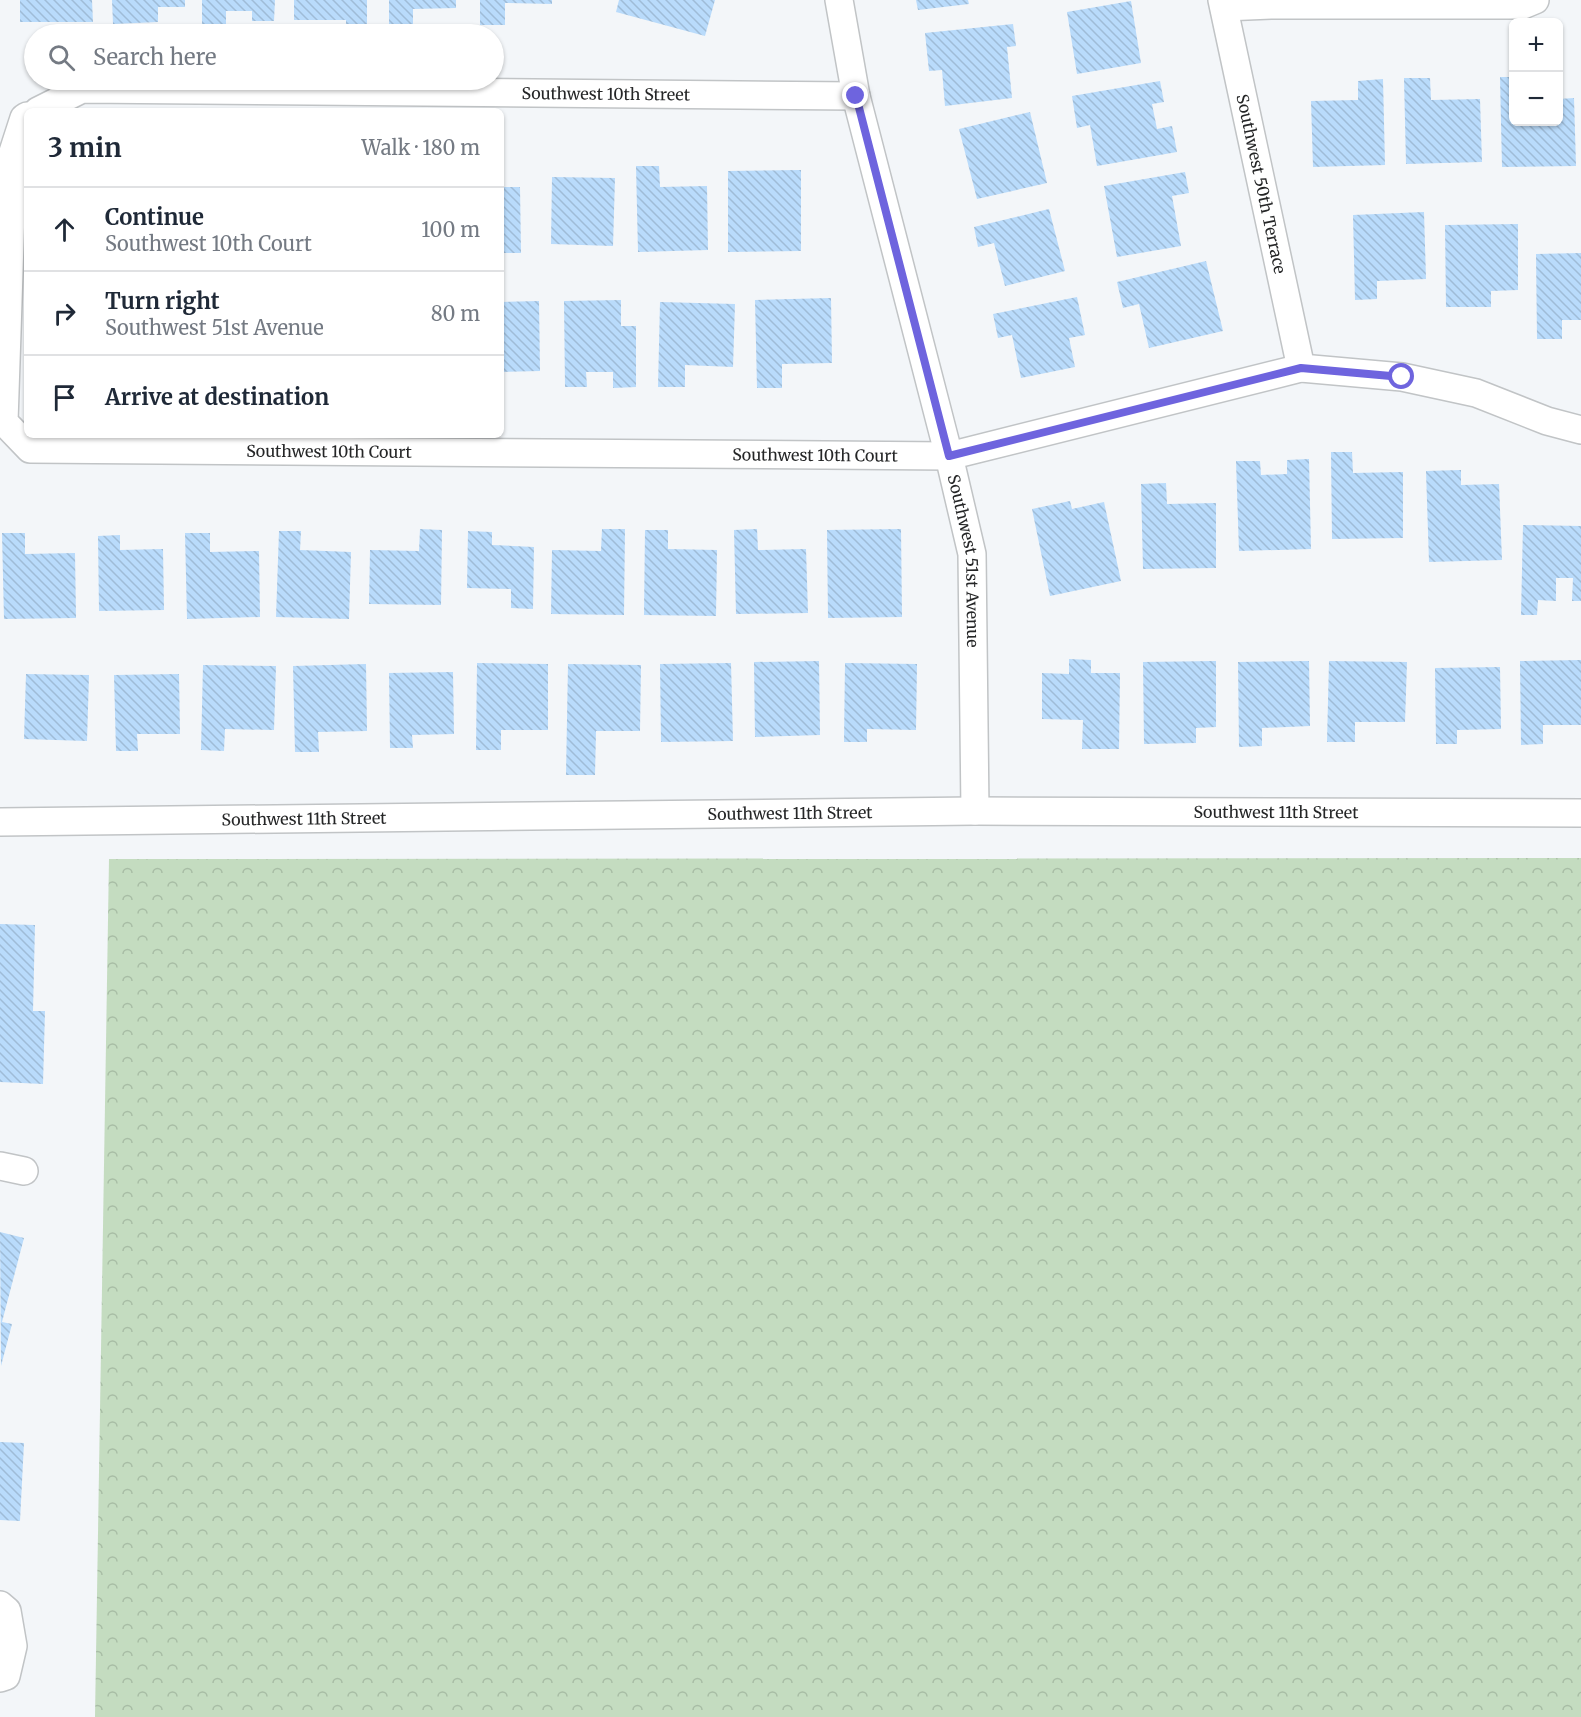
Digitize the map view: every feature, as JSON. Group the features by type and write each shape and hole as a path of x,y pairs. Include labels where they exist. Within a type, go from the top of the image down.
{"street":[{"name":"Southwest 51st Avenue","path":"839,0 856,96 972,554 975,811"},
{"path":"1223,3 1523,5 1535,0"},
{"name":"Southwest 50th Terrace","path":"1223,3 1301,368"},
{"name":"Southwest 10th Street","path":"43,108 80,90"},
{"name":"Southwest 10th Street","path":"193,90 856,96"},
{"name":"Southwest 10th Court","path":"24,127 13,152 4,422 30,449 949,456 1301,368 1402,377 1476,393 1547,422 1581,430"},
{"name":"Southwest 11th Street","path":"0,822 975,811 1581,813"},
{"path":"0,1605 7,1611 13,1646 6,1676 0,1678"}],"green space":[{"path":"1581,858 1581,1717 95,1717 109,859"}],"building":[{"path":"20,0 92,0 93,22 20,22"},
{"path":"112,0 185,0 185,7 158,7 158,22 113,24"},
{"path":"202,0 275,0 274,21 252,21 252,11 226,11 226,24 202,24"},
{"path":"294,0 367,0 367,24 346,24 346,20 294,20"},
{"path":"389,0 456,0 456,8 413,9 413,24 389,24"},
{"path":"480,0 552,0 552,4 505,3 505,25 480,24"},
{"path":"619,0 715,0 705,36 616,12"},
{"path":"916,0 968,0 969,4 918,10"},
{"path":"1131,1 1141,63 1077,74 1067,12"},
{"path":"1013,24 1016,46 1007,47 1012,98 945,106 942,70 929,71 925,33"},
{"path":"1500,77 1509,77 1509,126 1563,126 1563,99 1574,98 1576,166 1502,167"},
{"path":"1404,78 1430,78 1431,100 1480,99 1482,162 1406,164"},
{"path":"1383,79 1385,165 1313,167 1311,101 1358,100 1358,81"},
{"path":"1160,81 1164,102 1152,104 1157,129 1172,126 1177,152 1097,166 1090,125 1077,128 1072,96"},
{"path":"1030,112 1047,183 977,199 959,129"},
{"path":"636,166 659,166 660,187 707,186 708,250 638,252"},
{"path":"801,170 801,251 728,252 728,171"},
{"path":"1185,172 1189,193 1172,196 1181,246 1117,257 1104,186"},
{"path":"552,177 615,178 613,246 551,244"},
{"path":"504,187 520,187 521,253 504,253"},
{"path":"1049,209 1065,271 1005,286 994,243 978,247 974,227"},
{"path":"1424,212 1426,279 1377,281 1377,299 1355,300 1353,215"},
{"path":"1518,224 1518,290 1491,291 1491,307 1446,307 1445,225"},
{"path":"1581,253 1581,320 1562,320 1562,339 1537,339 1536,254"},
{"path":"1206,261 1223,331 1149,348 1139,304 1123,308 1117,282"},
{"path":"1077,297 1085,335 1069,338 1075,367 1021,378 1012,335 998,338 993,314"},
{"path":"831,298 832,363 782,364 782,388 757,388 755,300"},
{"path":"621,300 621,326 636,326 636,387 613,388 613,372 586,372 587,387 565,387 564,301"},
{"path":"539,301 540,371 504,372 504,302"},
{"path":"660,302 735,304 733,367 685,365 685,387 658,387"},
{"path":"1331,452 1352,452 1353,473 1403,472 1403,538 1332,539"},
{"path":"1309,459 1311,549 1239,551 1236,461 1260,461 1261,475 1287,474 1287,460"},
{"path":"1461,470 1461,485 1499,484 1502,560 1429,562 1426,471"},
{"path":"1166,483 1167,504 1216,503 1216,568 1143,569 1141,484"},
{"path":"1070,501 1072,509 1104,502 1121,581 1050,596 1032,509"},
{"path":"1523,525 1581,526 1581,601 1572,601 1573,578 1556,578 1556,601 1538,600 1537,615 1521,615"},
{"path":"420,529 442,530 441,605 369,604 370,550 419,551"},
{"path":"602,529 625,529 624,615 551,614 552,550 601,551"},
{"path":"757,529 758,550 806,549 808,613 736,614 734,530"},
{"path":"901,529 902,617 828,618 827,530"},
{"path":"645,530 668,530 668,549 717,550 716,616 644,615"},
{"path":"279,531 301,531 300,550 351,552 349,619 276,617"},
{"path":"468,531 492,532 492,545 534,547 533,609 511,608 511,589 467,588"},
{"path":"2,533 25,533 25,554 75,553 76,618 4,619"},
{"path":"185,533 210,533 210,552 259,551 260,617 187,619"},
{"path":"120,535 120,550 163,549 164,610 99,611 98,536"},
{"path":"1069,659 1091,660 1091,673 1120,673 1119,749 1082,749 1083,720 1042,719 1042,673 1069,674"},
{"path":"1581,660 1581,725 1543,725 1543,744 1521,745 1520,661"},
{"path":"819,661 820,735 755,737 754,662"},
{"path":"1216,661 1216,727 1196,728 1196,743 1144,744 1143,662"},
{"path":"1309,661 1310,726 1262,728 1262,746 1239,747 1238,662"},
{"path":"1329,661 1407,662 1405,722 1355,722 1355,742 1327,742"},
{"path":"477,663 548,664 548,730 501,730 501,750 476,750"},
{"path":"731,663 733,741 661,742 660,664"},
{"path":"845,663 917,664 916,730 867,729 867,742 844,742"},
{"path":"366,664 367,731 318,732 319,752 295,752 293,666"},
{"path":"568,664 641,665 640,731 596,731 595,775 566,775"},
{"path":"203,665 276,666 274,730 225,729 224,751 201,750"},
{"path":"1500,667 1501,729 1457,730 1457,744 1436,744 1435,668"},
{"path":"453,672 454,734 412,735 413,748 390,748 389,673"},
{"path":"26,674 89,675 87,741 24,739"},
{"path":"179,674 180,734 137,734 138,751 116,751 114,675"},
{"path":"0,924 35,925 33,1011 45,1011 43,1084 0,1082"},
{"path":"0,1232 24,1238 2,1322 12,1324 1,1366"},
{"path":"0,1442 24,1443 20,1521 0,1520"}],"route":[{"path":"856,96 949,456 1301,368 1402,377"}]}
